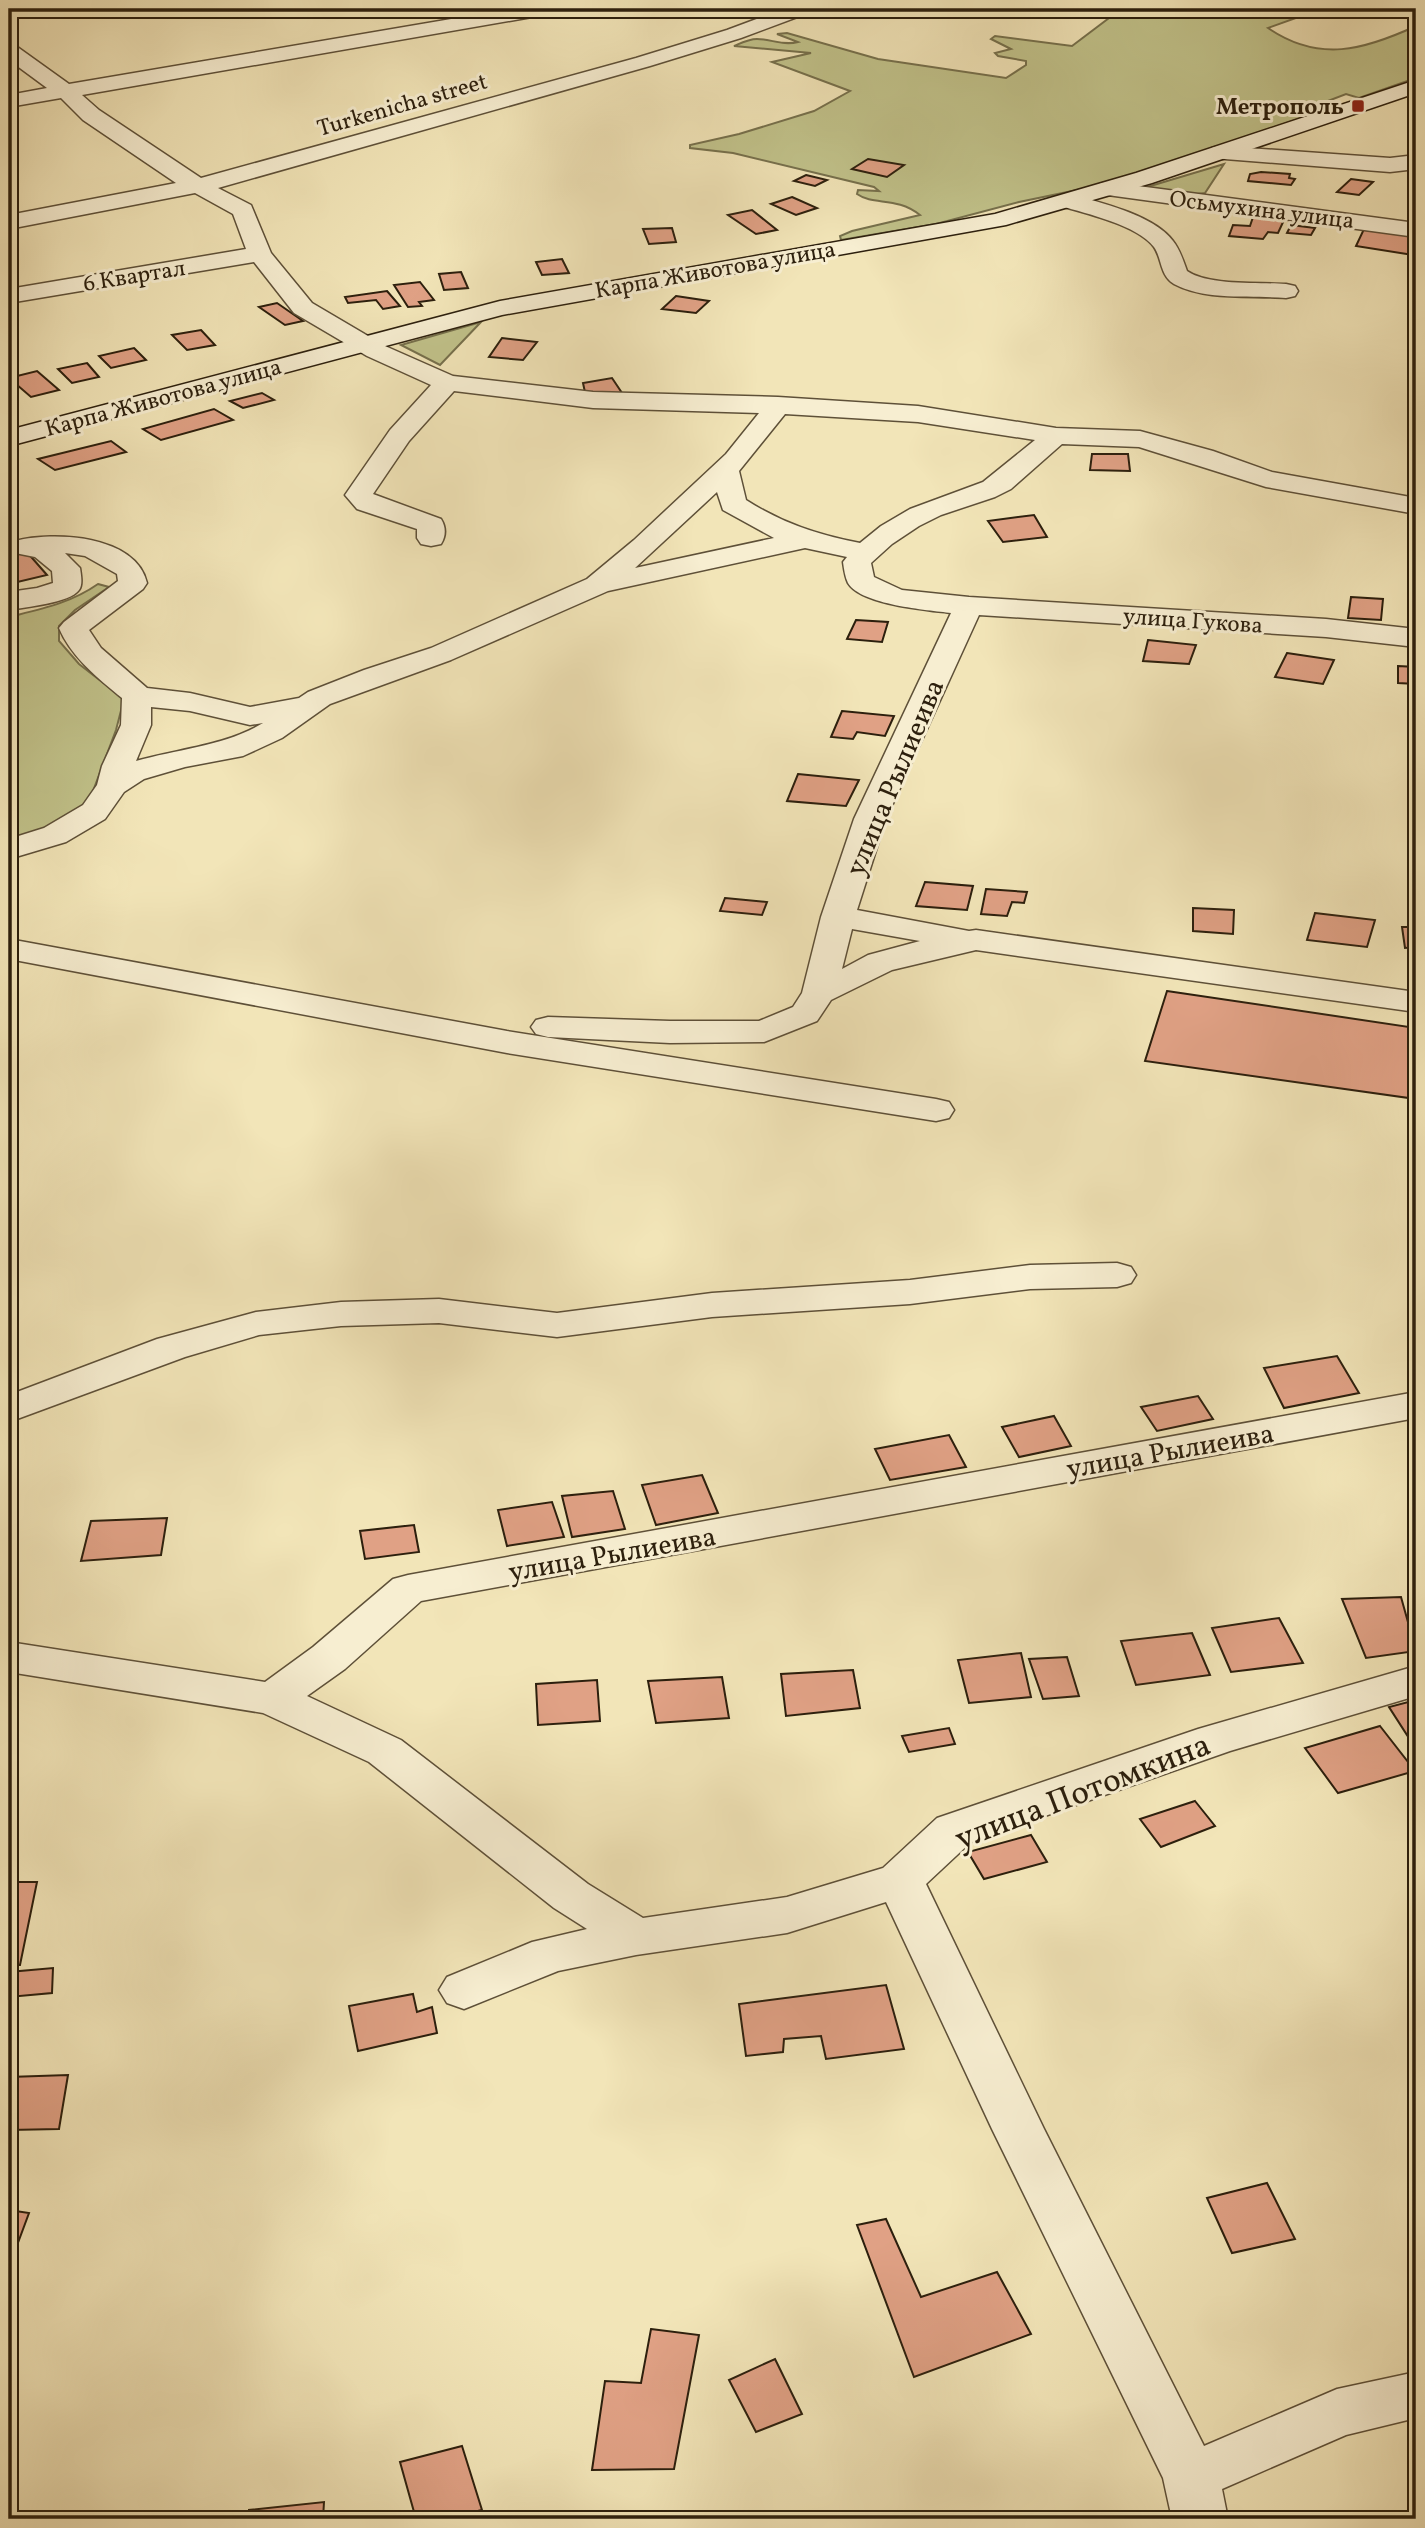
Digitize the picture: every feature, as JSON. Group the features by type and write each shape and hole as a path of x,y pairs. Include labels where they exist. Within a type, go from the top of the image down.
{"street":[{"path":"9,101 532,11 527,9"},
{"name":"Turkenicha street","path":"9,222 198,186 296,162 617,70 734,34 801,9"},
{"path":"9,50 66,92 91,115 174,173 243,210 260,254 303,308 364,344 448,383 593,400 778,405 918,414 1056,436 1140,439 1203,457 1266,480 1416,506"},
{"name":"Карпа Животова улица","path":"9,438 555,296 998,220 1229,154 1288,130 1416,86"},
{"path":"1288,130 1416,160"},
{"path":"1210,203 1229,154 1390,165 1416,160"},
{"name":"Осьмухина улица","path":"1108,189 1416,230"},
{"path":"1069,201 1112,216 1160,239 1172,253 1174,270 1181,279 1201,285 1286,290"},
{"name":"6 Квартал","path":"9,296 260,254"},
{"path":"431,538 431,525 377,508 359,495 371,474 418,411 448,383"},
{"path":"597,585 644,546 725,470 778,405"},
{"path":"725,470 733,504 758,522 802,540 866,552 881,536 932,509 991,489 1009,478 1029,457 1056,436"},
{"path":"20,546 60,543 86,547 112,557 130,570 133,583 74,628 78,638 91,654 138,696 190,702 250,716 282,712 441,654 597,585 802,540"},
{"path":"9,601 43,596 67,587 66,568 44,551 20,546"},
{"name":"улица Гукова","path":"866,552 857,562 861,581 896,598 969,606 1326,628 1416,638"},
{"name":"улица Рылиеива","path":"506,1042 548,1027 670,1032 764,1031 805,1014 819,993 838,917 870,819 969,606"},
{"path":"9,849 55,835 94,812 113,785 118,766 136,725 138,696"},
{"path":"113,785 133,772 181,758 232,749 271,732 319,698"},
{"path":"838,917 976,940"},
{"name":"улица Рылиеива","path":"819,993 836,988 869,967 915,953 976,940 1416,1002"},
{"path":"9,949 506,1042 936,1110"},
{"path":"9,1409 172,1348 256,1324 341,1314 439,1311 557,1325 712,1305 910,1292 1030,1277 1117,1275"},
{"name":"улица Рылиеива","path":"273,1699 329,1658 408,1589 553,1565 1416,1405"},
{"path":"9,1657 273,1699 385,1751 571,1896 636,1937"},
{"name":"улица Потомкина","path":"464,1990 549,1955 636,1937 788,1915 900,1880 954,1830 1214,1740 1416,1681"},
{"path":"900,1880 1195,2498 1337,2413 1416,2395"}],"green space":[{"path":"1121,9 1321,9 1268,28 1305,46 1324,49 1360,46 1416,26 1416,78 1359,98 1346,94 1320,104 1331,108 1106,184 1019,202 936,224 841,240 840,236 852,231 920,215 902,205 871,200 857,194 858,190 879,191 874,187 733,153 690,148 690,145 739,134 814,111 850,91 772,62 811,53 734,46 748,40 798,42 777,34 787,33 878,59 1006,78 1026,65 1026,61 998,56 995,53 1011,49 991,39 995,36 1072,46"},
{"path":"1224,164 1205,193 1183,196 1137,190"},
{"path":"481,322 440,365 401,345"},
{"path":"98,584 109,587 75,610 59,626 59,641 79,664 124,699 116,730 87,807 44,829 9,839 9,617 66,601"}],"building":[{"path":"868,159 904,165 887,177 852,169"},
{"path":"1250,174 1290,174 1289,178 1295,179 1291,185 1248,181"},
{"path":"806,175 827,180 815,186 794,181"},
{"path":"1351,179 1373,182 1359,195 1337,192"},
{"path":"792,197 817,208 796,215 771,204"},
{"path":"752,210 777,230 756,234 728,215"},
{"path":"1253,217 1284,220 1278,233 1268,232 1263,239 1229,236 1233,225 1250,226"},
{"path":"1291,225 1315,228 1311,235 1287,233"},
{"path":"672,228 676,242 649,244 643,229"},
{"path":"1364,229 1416,236 1413,255 1356,246"},
{"path":"562,259 569,273 542,275 536,262"},
{"path":"461,272 468,288 444,290 439,274"},
{"path":"420,282 434,300 419,302 422,306 408,307 394,285"},
{"path":"387,291 400,306 383,309 376,300 348,303 345,297"},
{"path":"676,296 709,301 696,313 662,309"},
{"path":"277,303 303,321 285,325 259,307"},
{"path":"201,330 215,345 187,350 172,335"},
{"path":"502,338 537,342 523,360 489,357"},
{"path":"134,348 146,360 111,368 99,356"},
{"path":"87,363 99,377 72,383 58,369"},
{"path":"37,371 59,390 31,397 9,378"},
{"path":"612,378 626,399 586,397 583,383"},
{"path":"262,393 274,400 243,408 230,401"},
{"path":"214,409 233,420 161,440 143,429"},
{"path":"111,441 126,452 55,470 38,459"},
{"path":"1092,454 1128,454 1130,471 1090,470"},
{"path":"1034,515 1047,537 1003,542 988,521"},
{"path":"26,551 47,575 9,584 9,554"},
{"path":"1351,597 1383,599 1381,620 1348,618"},
{"path":"856,620 888,622 882,642 847,639"},
{"path":"1148,640 1196,645 1189,664 1143,661"},
{"path":"1287,653 1334,660 1323,684 1275,677"},
{"path":"1398,666 1416,667 1416,684 1398,683"},
{"path":"842,711 894,716 885,736 857,732 853,739 831,737"},
{"path":"798,774 859,780 846,806 787,801"},
{"path":"925,882 973,886 967,910 916,906"},
{"path":"986,889 1027,892 1024,903 1012,902 1007,916 981,914"},
{"path":"725,898 767,902 762,915 720,911"},
{"path":"1193,908 1234,910 1233,934 1193,931"},
{"path":"1315,913 1375,920 1367,947 1307,940"},
{"path":"1402,927 1416,927 1416,947 1405,948"},
{"path":"1167,991 1416,1028 1416,1099 1145,1061"},
{"path":"1337,1356 1359,1393 1284,1408 1264,1368"},
{"path":"1198,1396 1213,1419 1157,1431 1141,1407"},
{"path":"1054,1416 1071,1446 1019,1457 1002,1427"},
{"path":"949,1435 966,1467 890,1480 875,1449"},
{"path":"702,1475 718,1513 656,1525 642,1485"},
{"path":"613,1491 625,1529 572,1537 562,1496"},
{"path":"552,1502 564,1537 507,1546 498,1510"},
{"path":"167,1518 161,1555 81,1561 91,1521"},
{"path":"414,1525 419,1552 365,1559 360,1531"},
{"path":"1401,1597 1416,1651 1366,1658 1342,1599"},
{"path":"1279,1618 1303,1663 1231,1672 1212,1628"},
{"path":"1192,1633 1210,1675 1136,1685 1121,1641"},
{"path":"1021,1653 1031,1697 969,1703 958,1660"},
{"path":"1067,1657 1079,1696 1043,1699 1029,1659"},
{"path":"853,1670 860,1708 786,1716 781,1674"},
{"path":"722,1677 729,1718 656,1723 648,1681"},
{"path":"597,1680 600,1721 538,1725 536,1684"},
{"path":"1416,1700 1416,1749 1389,1707"},
{"path":"1380,1726 1415,1771 1338,1793 1305,1748"},
{"path":"949,1728 955,1744 909,1752 902,1736"},
{"path":"1195,1801 1215,1826 1161,1847 1140,1819"},
{"path":"1031,1835 1047,1862 984,1879 968,1852"},
{"path":"9,1882 37,1882 20,1965 9,1965"},
{"path":"53,1968 52,1993 9,1997 9,1972"},
{"path":"886,1985 904,2049 826,2059 821,2036 784,2039 783,2052 746,2056 739,2004"},
{"path":"413,1994 417,2012 432,2007 437,2033 358,2051 349,2006"},
{"path":"68,2075 59,2129 9,2130 9,2077"},
{"path":"1267,2183 1295,2239 1232,2253 1207,2198"},
{"path":"9,2210 29,2213 9,2267"},
{"path":"886,2219 921,2297 997,2272 1031,2334 914,2377 857,2225"},
{"path":"651,2329 699,2335 674,2469 592,2470 605,2381 641,2383"},
{"path":"775,2359 802,2414 756,2432 729,2380"},
{"path":"462,2446 482,2510 443,2519 416,2519 400,2462"},
{"path":"324,2502 323,2519 249,2519 249,2510"}],"place":[{"name":"Метрополь","path":"1358,106"}]}
